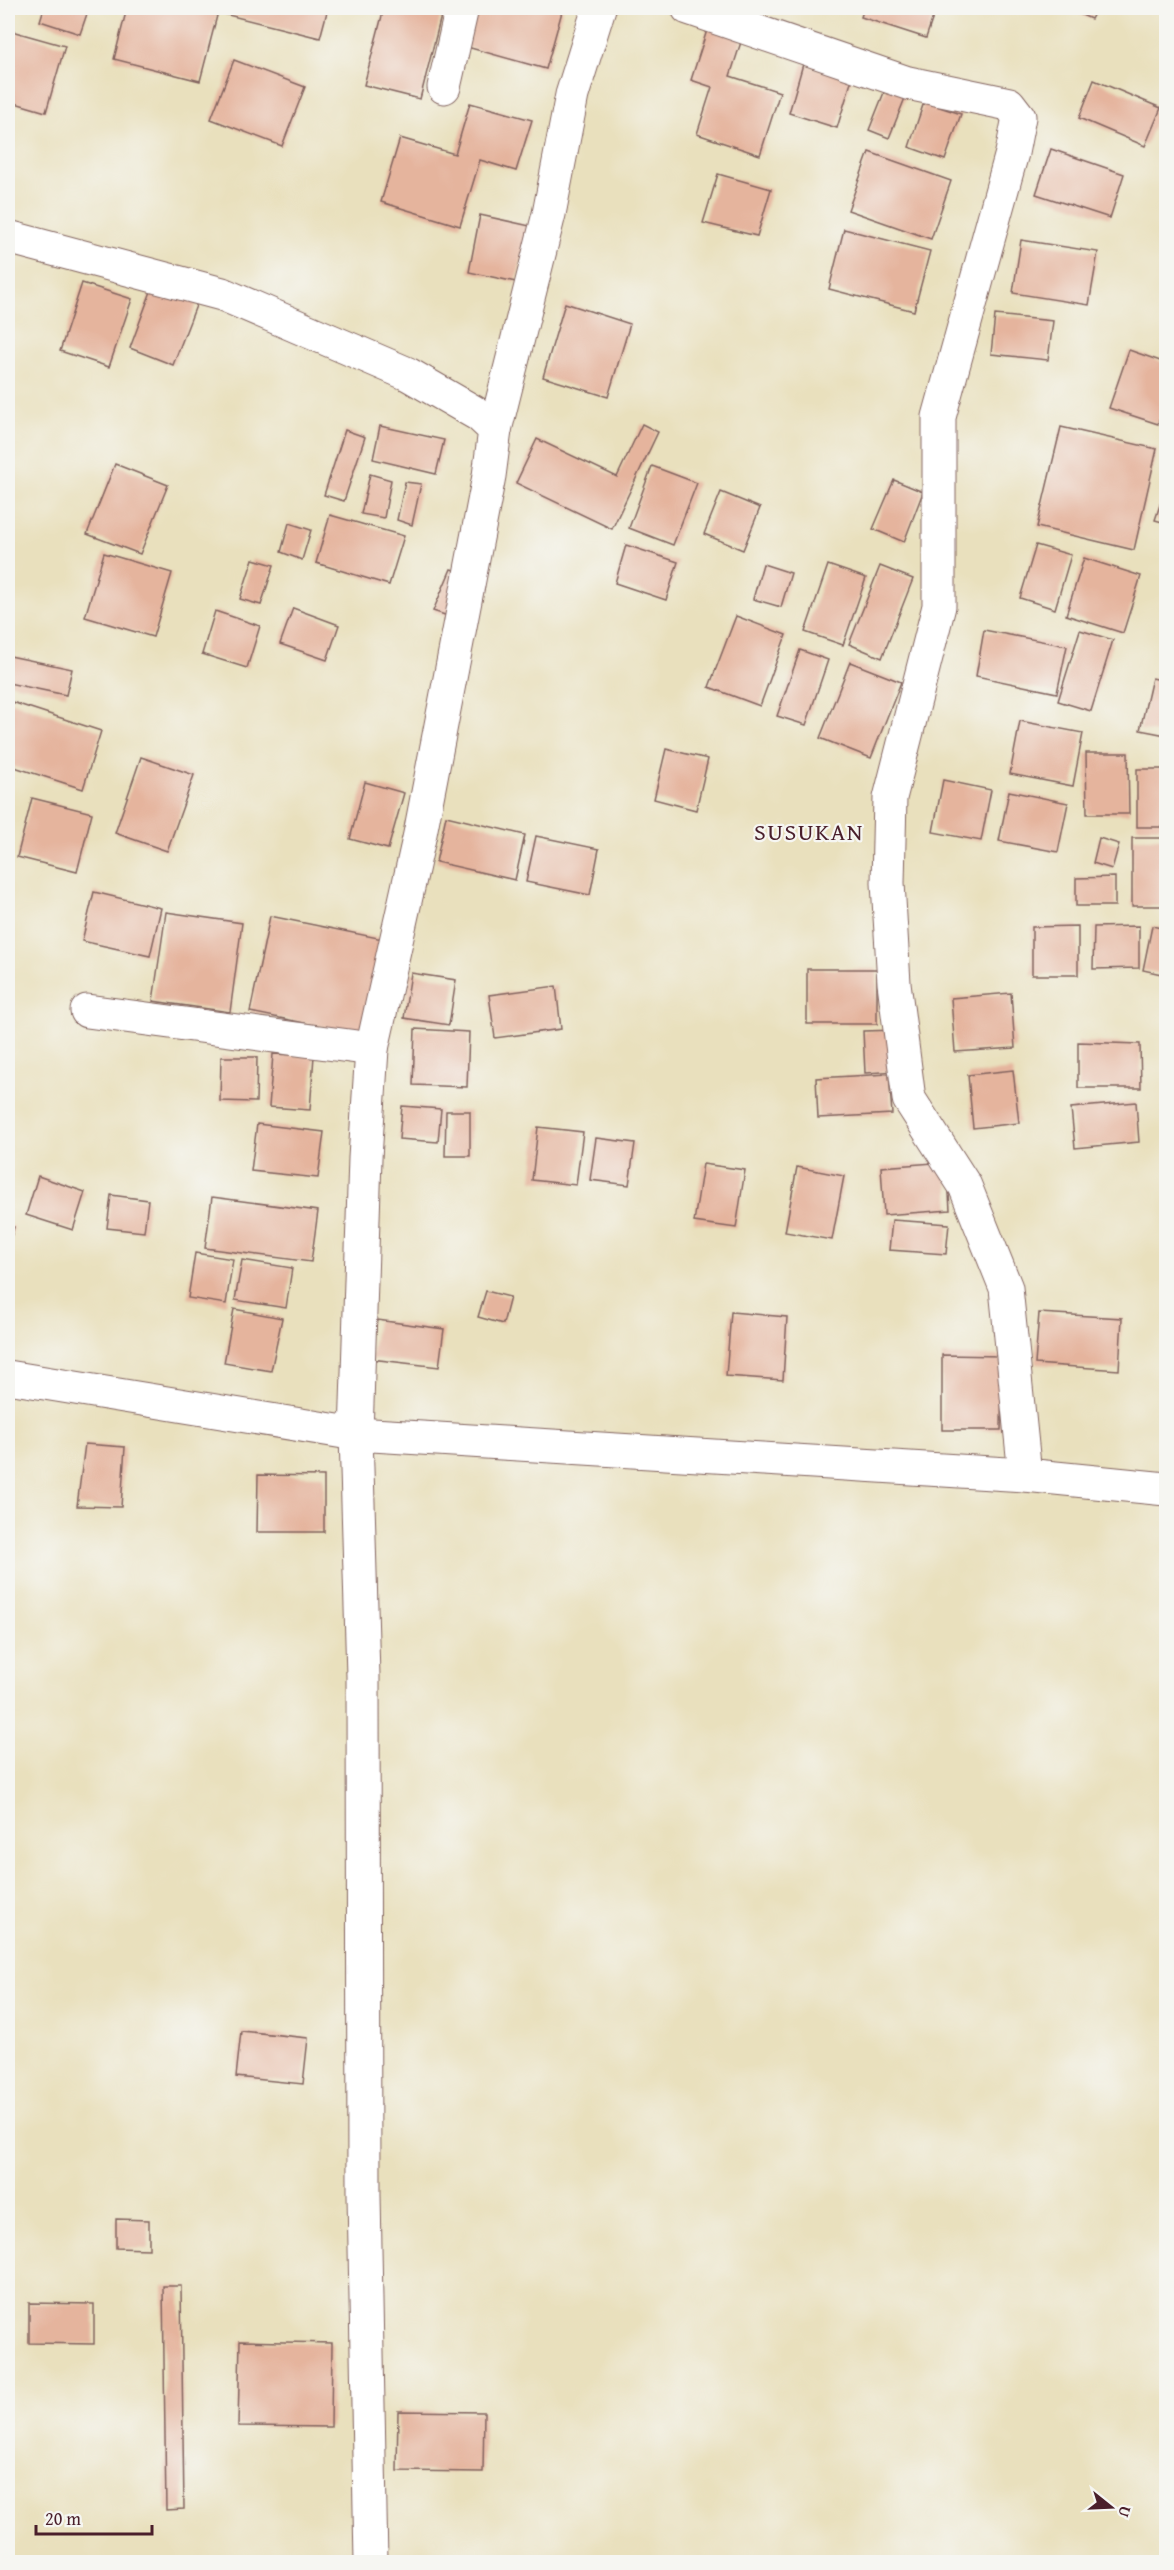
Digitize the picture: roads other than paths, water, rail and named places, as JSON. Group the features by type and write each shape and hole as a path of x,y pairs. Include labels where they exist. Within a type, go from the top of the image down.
{"street":[{"path":"444,87 462,8"},
{"path":"371,2562 364,2195 363,1676 356,1434 365,1158 372,1049 420,834 487,487 495,430 549,214 572,95 599,8"},
{"path":"688,8 908,82 1010,104 1019,117 1012,153 939,417 939,606 890,798 888,883 894,983 909,1099 965,1186 1006,1288 1025,1475"},
{"path":"8,237 222,294 408,374 479,415 495,430"},
{"path":"87,1011 372,1049"},
{"path":"8,1377 356,1434 1025,1475 1167,1489"}],"district":[{"name":"SUSUKAN","path":"809,832"}]}
